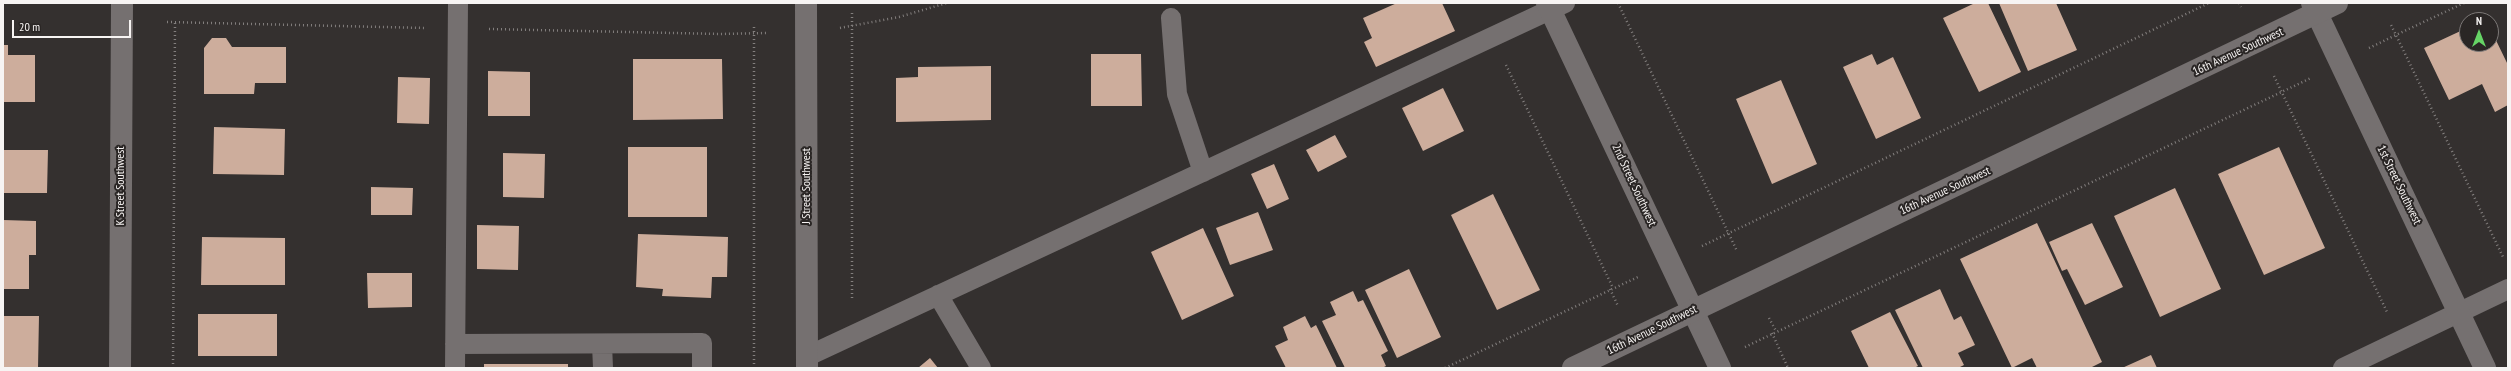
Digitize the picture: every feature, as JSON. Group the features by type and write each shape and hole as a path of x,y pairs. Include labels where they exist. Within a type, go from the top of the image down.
{"street":[{"name":"K Street Southwest","path":"120,368 122,3"},
{"name":"J Street Southwest","path":"806,3 808,362"},
{"name":"16th Avenue Southwest","path":"1573,368 2314,8 2337,3"},
{"name":"2nd Street Southwest","path":"1554,5 1720,368"},
{"name":"1st Street Southwest","path":"2314,8 2485,368"}],"lane":[{"path":"455,368 458,3"},
{"path":"808,362 850,337 1492,37 1554,5"},
{"path":"1171,18 1177,94 1203,172"},
{"path":"2343,368 2508,289"},
{"path":"938,295 981,368"},
{"path":"455,344 702,343 702,368"},
{"path":"602,344 602,368"}],"path":[{"path":"840,28 899,17 947,3"},
{"path":"1618,3 1737,251"},
{"path":"1702,246 2209,3"},
{"path":"2239,3 2241,7"},
{"path":"2365,50 2464,3"},
{"path":"850,337 852,317 852,13"},
{"path":"173,368 175,22"},
{"path":"2390,22 2508,266"},
{"path":"754,25 754,368"},
{"path":"1492,37 1618,306"},
{"path":"2274,76 2400,340"},
{"path":"1741,349 1776,331 2314,77"},
{"path":"1445,368 1640,276"},
{"path":"1769,318 1776,331"},
{"path":"1772,333 1788,368"}],"building":[{"path":"1397,3 1442,3 1455,31 1376,67 1364,42 1372,38 1363,18"},
{"path":"1975,3 1988,3 2021,72 1979,92 1943,18"},
{"path":"1999,3 2056,3 2077,50 2028,71"},
{"path":"2459,32 2459,52 2499,52 2499,46 2508,65 2508,105 2495,112 2482,84 2449,100 2424,48"},
{"path":"212,38 226,38 232,47 286,47 286,83 255,83 254,94 204,94 204,48"},
{"path":"3,45 8,45 8,55 35,55 35,102 3,102"},
{"path":"1091,54 1141,54 1142,106 1091,106"},
{"path":"1872,54 1877,65 1893,57 1921,118 1876,139 1843,67"},
{"path":"633,59 722,59 723,119 633,120"},
{"path":"991,66 991,120 896,122 896,78 918,77 918,67"},
{"path":"488,71 530,72 530,116 488,116"},
{"path":"398,77 430,78 429,124 397,123"},
{"path":"1781,80 1817,164 1772,184 1736,99"},
{"path":"1443,88 1464,131 1423,151 1402,108"},
{"path":"214,127 285,129 284,175 213,174"},
{"path":"1335,135 1347,157 1318,172 1306,150"},
{"path":"628,147 707,147 707,217 628,217"},
{"path":"2279,147 2325,248 2264,275 2218,174"},
{"path":"3,150 48,150 47,193 3,193"},
{"path":"503,153 545,154 544,198 503,197"},
{"path":"1274,164 1289,199 1267,209 1251,174"},
{"path":"371,187 413,188 412,215 371,215"},
{"path":"2175,188 2221,289 2160,317 2114,216"},
{"path":"1493,194 1540,290 1497,310 1451,215"},
{"path":"1258,212 1273,250 1230,265 1216,228"},
{"path":"3,220 36,221 36,255 29,255 29,289 3,289"},
{"path":"2037,223 2102,362 2090,368 2037,368 2032,358 2012,368 1960,259"},
{"path":"2092,223 2123,287 2085,305 2067,269 2062,271 2049,242"},
{"path":"477,225 519,226 518,270 477,269"},
{"path":"1203,228 1234,296 1182,320 1151,252"},
{"path":"638,234 728,237 727,277 712,277 711,298 662,296 663,289 636,287"},
{"path":"202,237 285,238 285,285 201,285"},
{"path":"1409,269 1441,337 1397,358 1365,290"},
{"path":"367,273 412,273 412,307 368,308"},
{"path":"1940,289 1954,320 1961,316 1975,345 1958,353 1964,365 1958,368 1923,368 1895,310"},
{"path":"1353,291 1358,302 1363,300 1388,351 1381,355 1386,366 1382,368 1345,368 1322,321 1336,315 1330,302"},
{"path":"1890,312 1918,366 1914,368 1869,368 1851,331"},
{"path":"198,314 277,314 277,356 198,356"},
{"path":"3,316 39,316 38,368 3,368"},
{"path":"1305,316 1311,328 1316,325 1337,368 1286,368 1275,346 1288,340 1283,327"},
{"path":"2151,355 2157,368 2122,368"},
{"path":"930,358 938,368 918,368"},
{"path":"484,364 568,364 568,368 484,368"}]}
